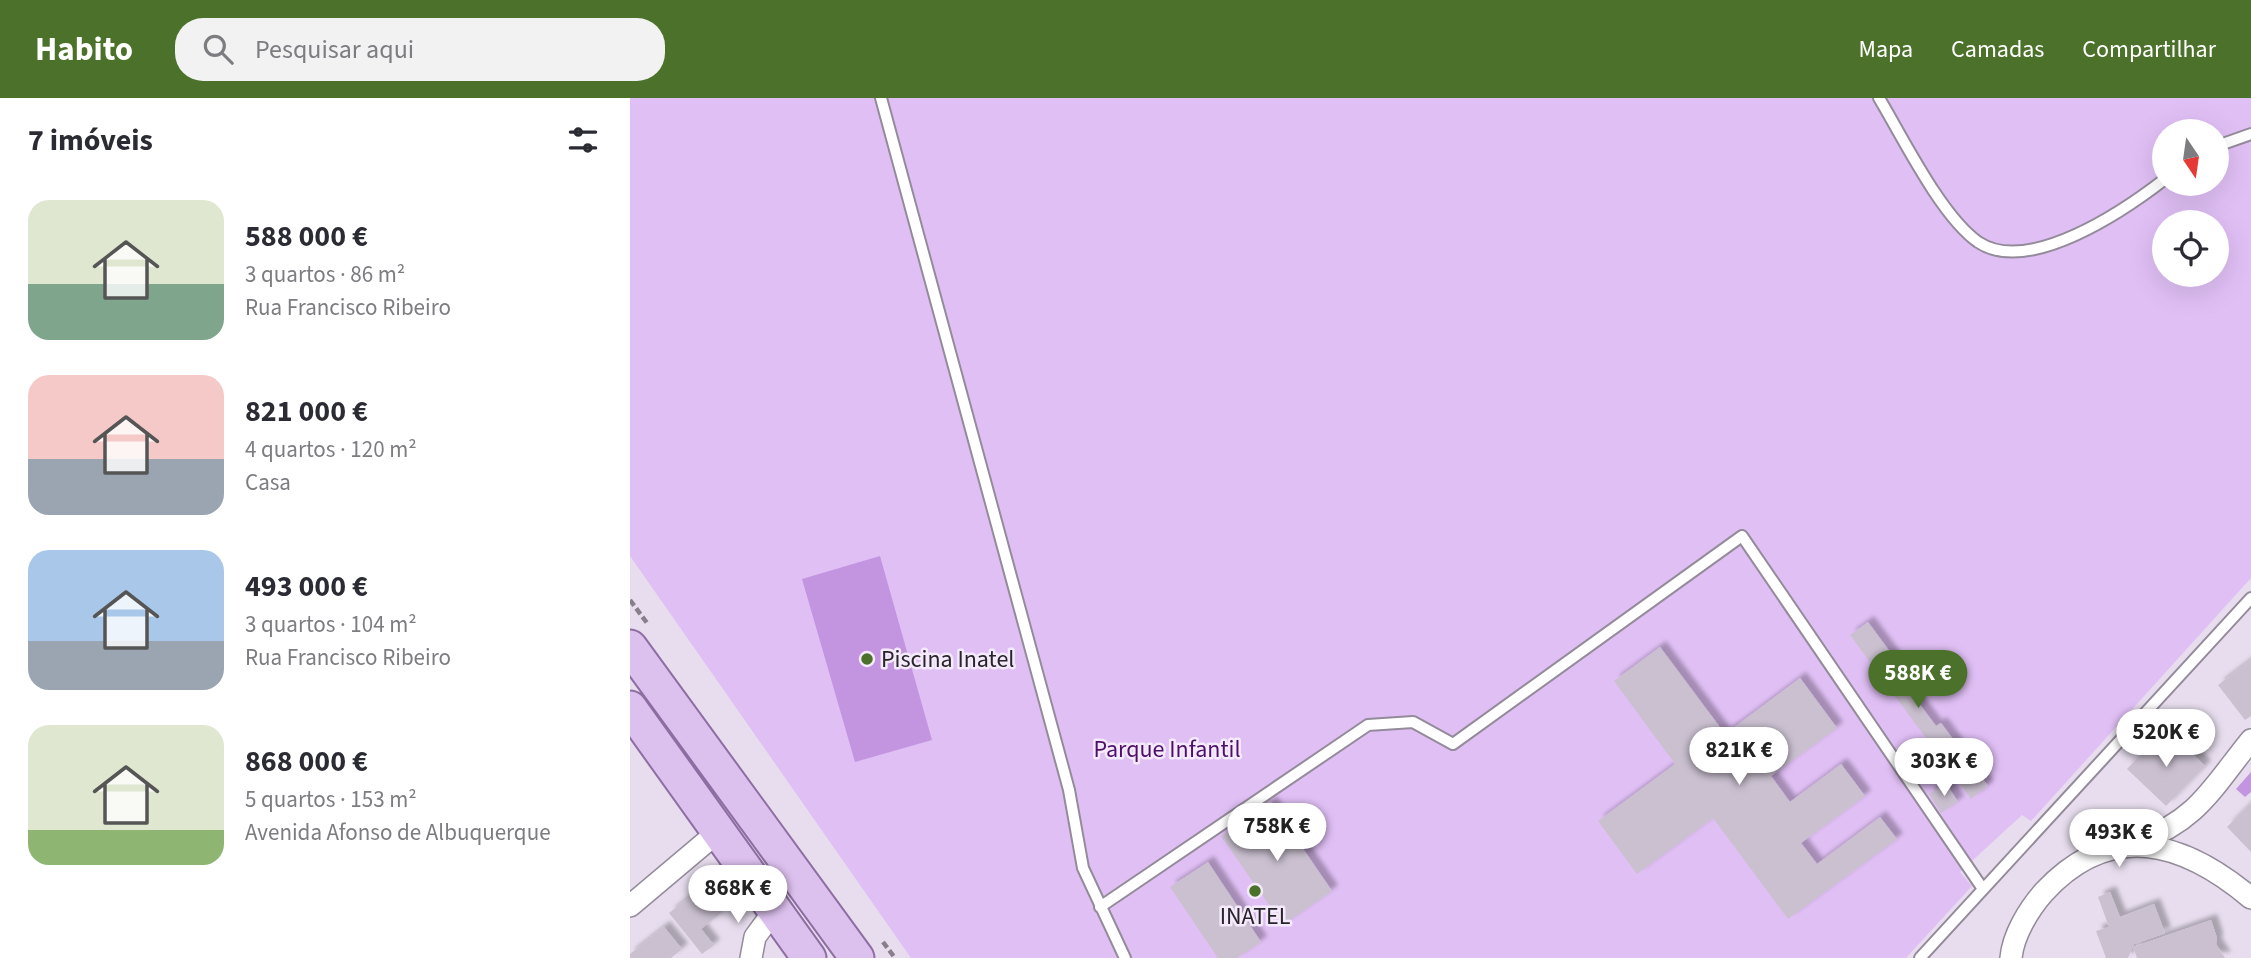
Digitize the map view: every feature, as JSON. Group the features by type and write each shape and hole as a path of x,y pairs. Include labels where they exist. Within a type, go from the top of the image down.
{"main road":[{"path":"630,647 857,958"},
{"path":"630,708 809,958"}],"street":[{"path":"2126,846 2167,831 2190,816 2251,740"},
{"path":"630,906 719,831"},
{"path":"2011,958 2017,934 2039,897 2077,863 2102,850 2126,846 2154,846 2194,858 2251,898"},
{"path":"751,958 755,937 774,911"}],"lane":[{"path":"881,98 1069,790 1083,868 1125,958"},
{"path":"1879,98 1952,217 1979,242 2006,252 2039,248 2068,237 2110,217 2152,187"},
{"path":"2230,141 2251,134"},
{"path":"1100,907 1368,725 1413,722 1453,744 1742,536 1983,890"},
{"path":"1920,958 2251,598"}],"green space":[{"name":"Parque Infantil","path":"630,98 2251,98 2251,578 2031,821 2022,815 1960,872 1972,886 1906,958 911,958 630,556"}],"shaded area":[{"name":"Piscina Inatel","path":"880,556 932,740 855,762 802,579"},
{"path":"2251,772 2251,792 2245,797 2236,789"}],"building":[{"path":"1868,622 1921,694 1915,698 1936,726 1941,723 1988,786 1971,799 1850,635"},
{"path":"1660,647 1725,734 1800,678 1837,728 1771,776 1790,802 1841,764 1865,796 1801,843 1817,864 1880,817 1897,839 1788,919 1713,818 1637,874 1598,821 1675,764 1614,681"},
{"path":"2251,660 2251,716 2245,720 2218,685"},
{"path":"2172,734 2205,766 2166,806 2127,769 2150,745 2157,748"},
{"path":"1946,783 1958,802 1941,813 1929,794"},
{"path":"1271,802 1332,891 1283,925 1221,836"},
{"path":"2251,803 2251,852 2227,827"},
{"path":"1208,862 1261,942 1237,958 1218,958 1170,887"},
{"path":"708,883 727,908 701,929 714,945 702,954 669,913"},
{"path":"2110,892 2120,917 2154,904 2165,933 2134,944 2128,958 2106,958 2096,931 2109,927 2098,897"},
{"path":"2211,920 2217,938 2216,944 2225,958 2137,958 2133,947"},
{"path":"664,927 682,949 671,958 630,958 630,954"}],"place":[{"name":"Piscina Inatel","path":"867,659"},
{"name":"INATEL","path":"1255,891"}]}
